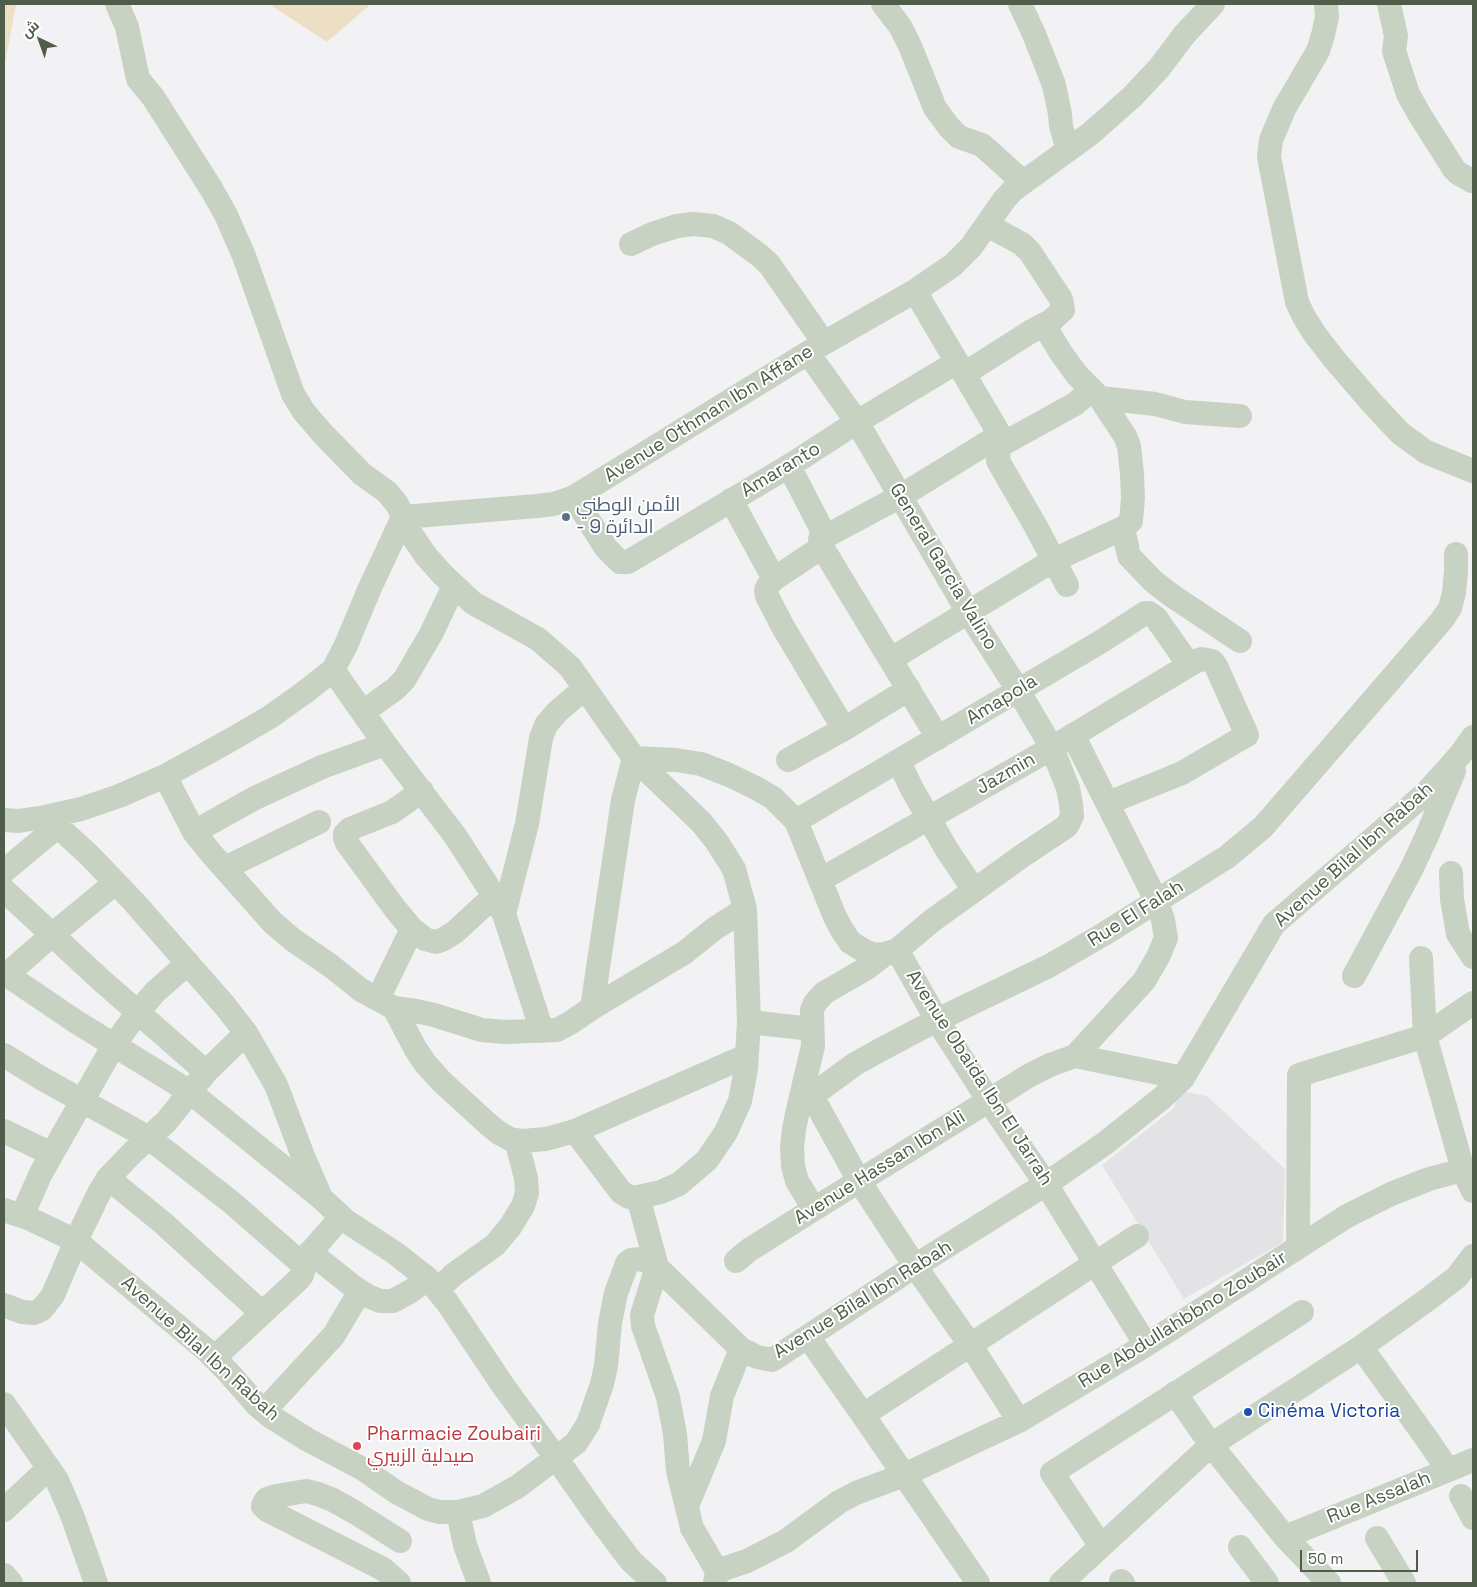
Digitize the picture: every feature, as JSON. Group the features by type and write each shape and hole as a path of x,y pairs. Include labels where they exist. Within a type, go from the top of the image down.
{"street":[{"path":"117,4 127,26 138,79 153,97 226,215 244,256 293,394 304,412 362,474 387,492 397,504 411,534 426,556 454,586 473,603 538,639 570,667 634,758 701,822 717,842 734,869 745,909 749,1022 740,1101 726,1132 707,1160 679,1184 661,1192 629,1197 621,1192 575,1131"},
{"path":"883,4 900,26 935,108 949,127 960,137 982,145 1023,182"},
{"path":"1020,4 1054,85 1061,126 1068,150"},
{"name":"Avenue Othman Ibn Affane","path":"403,517 537,506 554,504 574,497 816,348 915,291 953,265 971,248 1004,200 1023,182 1090,134 1133,96 1160,67 1184,35 1212,4"},
{"path":"1326,4 1327,17 1318,51 1284,109 1271,140 1269,158 1297,302 1310,327 1334,359 1400,432 1426,452 1473,471"},
{"path":"1389,4 1396,36 1394,52 1408,94 1454,169 1472,181"},
{"name":"General Garcia Valino","path":"631,244 652,234 677,226 693,224 712,226 729,233 769,264 857,422 968,612 1018,690 1052,748 1068,788 1072,816 1067,826 974,890 891,952 841,983 815,1003 812,1010 813,1046 806,1100"},
{"name":"Amaranto","path":"574,497 606,548 620,562 628,562 789,466 857,422 1058,316 1063,310 1061,299 1030,252 1022,244 987,225"},
{"path":"915,291 961,368 1000,441 998,461 1035,525 1066,586"},
{"path":"890,659 1054,560 1123,528 1131,521 1133,498 1129,446 1125,436 1113,416 1061,353 1044,325"},
{"path":"844,729 783,627 767,596 766,590 774,578 827,533 834,532 1000,441 1096,394 1155,404 1185,412 1240,416"},
{"path":"789,466 822,538 890,659 938,738"},
{"path":"731,500 774,578"},
{"path":"4,871 51,822 165,776 270,717 333,670 403,517"},
{"path":"1123,528 1129,556 1153,581 1170,595 1240,641"},
{"name":"Rue El Falah","path":"806,1100 856,1064 937,1020 1049,966 1157,902 1227,856 1263,827 1442,620 1450,608 1454,593 1456,554"},
{"path":"363,712 404,680 431,634 454,586"},
{"name":"Amapola","path":"796,821 899,762 1102,641 1145,613 1149,613 1156,618 1189,665"},
{"path":"1108,803 1182,773 1248,735 1212,661 1202,659 1189,665"},
{"name":"Jazmin","path":"820,880 1052,748 1189,665"},
{"path":"333,670 456,837 499,905 542,1031"},
{"path":"422,791 392,812 350,829 345,838 396,910 425,939 436,942 499,905 527,824 541,738 546,726 557,712 586,688"},
{"path":"788,760 844,729 909,689"},
{"name":"Avenue Hassan Ibn Ali","path":"736,1261 814,1209 989,1101 1050,1065 1075,1056 1144,981 1158,957 1166,938 1157,902 1073,735"},
{"path":"194,832 256,798 322,767 386,744"},
{"path":"1354,976 1411,870 1467,746"},
{"name":"Avenue Bilal Ibn Rabah","path":"13,1213 76,1240 214,1358 264,1411 308,1440 363,1469 396,1492 438,1512 458,1512 483,1506 509,1492 557,1459 576,1443 588,1424 602,1384 606,1366 610,1323 616,1293 631,1260 641,1259 657,1268 741,1349 757,1357 772,1360 915,1266 1046,1184 1104,1144 1151,1108 1183,1078 1274,924 1427,792 1467,746"},
{"path":"634,758 676,760 701,764 758,788 774,798 796,821 835,917 850,942 875,955 891,952"},
{"path":"592,1008 623,800 634,758"},
{"path":"899,762 912,789 947,850 974,890"},
{"path":"165,776 194,832 274,923 293,940 362,990 386,1003 482,1030 504,1032 557,1030 684,953 714,929 745,909"},
{"path":"4,820 51,822 89,855 226,1006 246,1033 276,1086 320,1197"},
{"path":"225,868 319,822"},
{"path":"1451,873 1452,900 1458,934 1473,957"},
{"path":"115,883 5,975 190,1092 342,1217 383,1247 395,1253 433,1284 504,1388 557,1459 596,1516 631,1561 655,1583"},
{"path":"4,890 206,1072"},
{"path":"386,1003 412,928"},
{"name":"Avenue Obaida Ibn El Jarrah","path":"891,952 1046,1184 1146,1346"},
{"path":"1421,958 1425,1036 1468,1180"},
{"path":"13,1213 41,1173 114,1045 155,992 188,963"},
{"path":"386,1003 425,1063 441,1081 499,1133 510,1139 522,1141 546,1139 575,1131 746,1056"},
{"path":"1298,1247 1298,1075 1425,1036 1473,1003"},
{"path":"749,1022 812,1029"},
{"path":"4,1305 22,1312 34,1313 40,1310 53,1295 76,1240 108,1178 120,1164 166,1122 206,1072 246,1033"},
{"path":"4,1055 41,1078 150,1138 305,1257 380,1301 393,1300 453,1275 495,1245 524,1206 527,1193 526,1178 516,1140"},
{"path":"1075,1056 1183,1078"},
{"path":"806,1100 1019,1421"},
{"path":"806,1100 794,1129 793,1166 797,1181 814,1209"},
{"path":"4,1131 52,1154"},
{"path":"108,1178 163,1223 262,1313"},
{"name":"Rue Abdullahbbno Zoubair","path":"716,1577 780,1544 838,1502 856,1492 904,1475 1019,1421 1146,1346 1347,1216 1391,1194 1429,1179 1468,1180"},
{"path":"638,1197 657,1268 642,1315 643,1326 668,1396 675,1434 678,1471 692,1528 716,1577"},
{"path":"214,1358 302,1275 305,1257 342,1217"},
{"path":"864,1416 1137,1236"},
{"path":"1062,1583 1211,1445 1361,1347 1427,1300 1457,1276 1473,1256"},
{"path":"264,1411 334,1335 360,1291"},
{"path":"1101,1546 1052,1473 1302,1312"},
{"path":"808,1337 978,1583"},
{"path":"1361,1347 1448,1470"},
{"path":"686,1506 714,1441 722,1396 741,1349"},
{"path":"1175,1393 1211,1445 1285,1537 1329,1583"},
{"path":"4,1404 57,1480 72,1515 96,1583"},
{"name":"Rue Assalah","path":"1285,1537 1473,1460"},
{"path":"4,1510 49,1468"},
{"path":"399,1583 383,1570 267,1510 264,1503 267,1499 276,1496 306,1492 318,1494 333,1500 400,1541"},
{"path":"1461,1496 1473,1518"},
{"path":"458,1512 465,1545 479,1583"},
{"path":"1377,1538 1404,1583"},
{"path":"1240,1547 1267,1583"},
{"path":"4,1576 11,1583"}],"shaded area":[{"path":"4,4 16,4 4,69"},
{"path":"269,4 371,4 327,42"},
{"path":"1181,1091 1207,1096 1285,1169 1283,1242 1184,1299 1102,1165 1173,1109"}],"place":[{"name":"الأمن الوطني - الدائرة 9","path":"566,517"},
{"name":"Cinéma Victoria","path":"1248,1412"},
{"name":"Pharmacie Zoubairi صيدلية الزبيري","path":"357,1446"}]}
